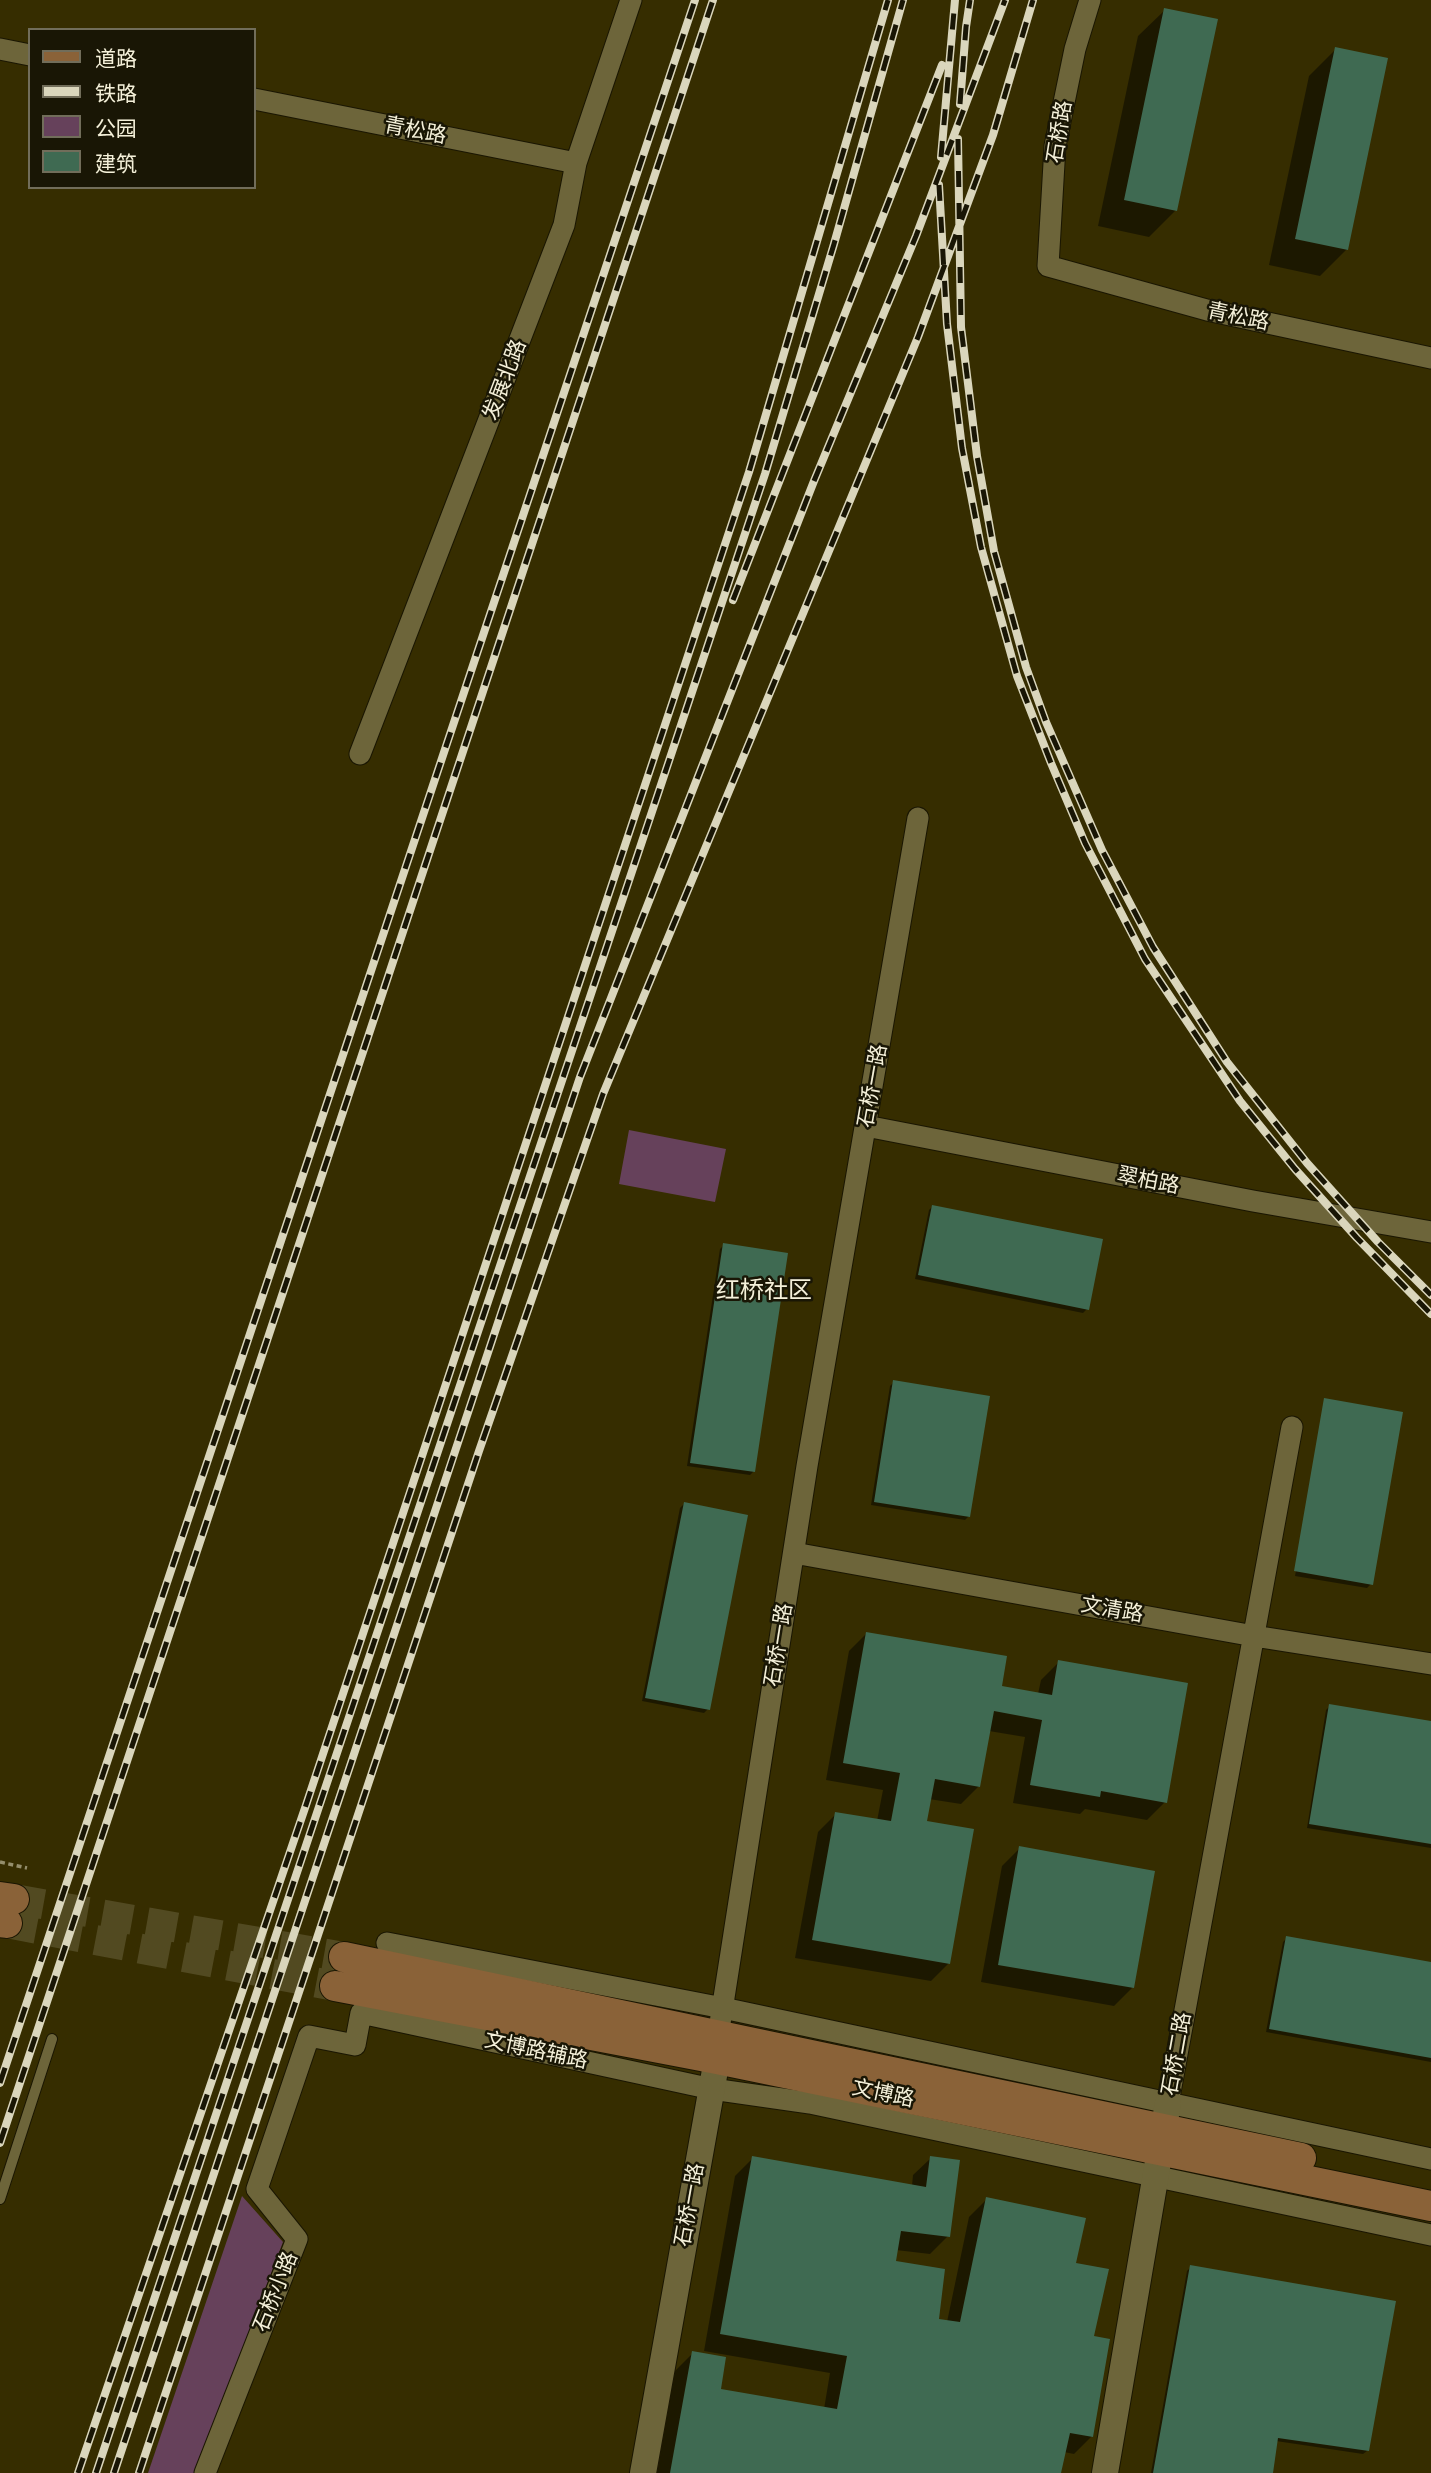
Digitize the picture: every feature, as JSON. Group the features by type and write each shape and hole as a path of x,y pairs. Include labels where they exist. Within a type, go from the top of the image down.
{"main road":[{"path":"344,1957 720,2034"},
{"name":"文博路","path":"335,1986 720,2034 1431,2206"},
{"name":"文博路","path":"1162,2139 1431,2186"}],"street":[{"name":"发展北路","path":"360,754 564,225 576,163 631,0"},
{"name":"石桥路","path":"1048,267 1055,146 1075,49 1090,0"},
{"path":"0,49 28,55"},
{"name":"青松路","path":"256,99 576,163"},
{"name":"青松路","path":"1048,267 1207,310 1431,358"},
{"name":"石桥一路","path":"643,2473 712,2089 794,1552 918,818"},
{"name":"翠柏路","path":"866,1126 1431,1232"},
{"name":"石桥二路","path":"1105,2473 1162,2139 1292,1427"},
{"name":"文清路","path":"794,1552 1254,1636 1431,1664"},
{"path":"387,1943 720,2034"},
{"name":"文博路辅路","path":"361,2013 712,2089 810,2103 1162,2139"},
{"name":"石桥小路","path":"205,2473 297,2239 257,2189 309,2036 355,2045 361,2013"},
{"path":"1162,2139 1431,2159"},
{"path":"1162,2139 1431,2235"}],"lane":[{"path":"0,2199 52,2039"}],"path":[{"path":"0,1862 27,1868"}],"green space":[{"path":"629,1130 726,1149 715,1202 619,1184"},
{"path":"242,2196 283,2242 195,2473 148,2473"}],"building":[{"path":"1164,8 1218,19 1177,211 1124,200"},
{"path":"1335,47 1388,58 1348,250 1295,239"},
{"path":"932,1205 1103,1239 1089,1310 918,1275"},
{"path":"723,1243 788,1253 755,1472 690,1463"},
{"path":"893,1380 990,1396 970,1517 874,1502"},
{"path":"1324,1398 1403,1412 1373,1585 1294,1571"},
{"path":"684,1502 748,1515 710,1710 645,1698"},
{"path":"866,1632 1007,1656 1002,1686 1052,1695 1058,1660 1188,1683 1167,1803 1101,1791 1100,1797 1030,1785 1042,1720 994,1711 980,1787 935,1779 927,1821 974,1829 950,1964 812,1940 835,1812 891,1821 900,1773 843,1763"},
{"path":"1329,1704 1431,1721 1431,1844 1309,1824"},
{"path":"1019,1846 1155,1871 1134,1988 998,1965"},
{"path":"1286,1936 1431,1962 1431,2058 1269,2029"},
{"path":"752,2156 926,2187 930,2156 960,2160 950,2237 901,2231 896,2261 945,2269 939,2319 960,2322 986,2197 1086,2218 1076,2263 1109,2269 1094,2336 1110,2339 1093,2437 1070,2433 1061,2473 670,2473 692,2351 726,2357 721,2389 837,2409 847,2356 720,2334"},
{"path":"1190,2265 1396,2301 1369,2451 1278,2438 1273,2473 1153,2473"}],"tunnel":[{"path":"14,1899 344,1957"},
{"path":"7,1923 335,1986"}],"railway":[{"path":"0,2083 695,0"},
{"path":"0,2143 713,0"},
{"path":"78,2473 305,1808 749,472 888,0"},
{"path":"96,2473 765,474 903,0"},
{"path":"941,157 955,0"},
{"path":"960,104 970,0"},
{"path":"114,2473 580,1077 814,481 916,236 1005,0"},
{"path":"139,2473 479,1451 603,1094 918,337 993,135 1033,0"},
{"path":"733,600 942,65"},
{"path":"958,139 961,327 977,456 994,551 1026,667 1046,722 1102,850 1153,947 1227,1062 1307,1163 1378,1242 1431,1295"},
{"path":"939,185 947,324 962,448 981,547 1017,676 1085,843 1145,959 1240,1101 1295,1169 1431,1314"}],"district":[{"name":"红桥社区","path":"764,1291"}]}
